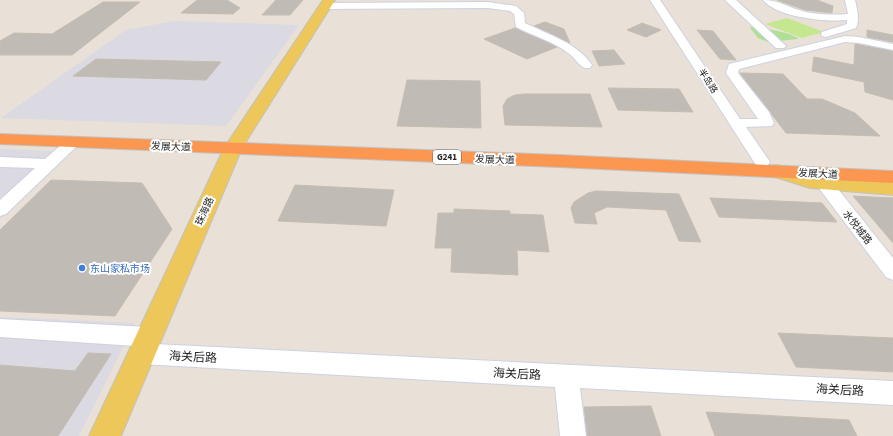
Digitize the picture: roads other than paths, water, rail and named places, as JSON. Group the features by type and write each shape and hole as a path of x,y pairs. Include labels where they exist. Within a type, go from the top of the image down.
{"highway":[{"name":"发展大道","path":"0,132 238,145 769,166 893,169"},
{"name":"发展大道","path":"0,139 238,145"},
{"name":"发展大道","path":"769,166 893,177"}],"main road":[{"name":"珠海路","path":"105,436 238,145 330,3"},
{"path":"769,166 810,182 893,188"},
{"name":"珠海路","path":"115,436 146,348"}],"street":[{"name":"半岛路","path":"655,0 736,123 769,166"},
{"path":"730,0 780,46"},
{"path":"768,0 788,10 805,15 825,18 853,16"},
{"path":"756,52 847,29 852,26 853,16 850,0"},
{"path":"330,3 488,2 513,8 519,13 520,25 573,49 582,57 586,65"},
{"path":"736,123 767,123 764,115 732,73 733,67 845,39 893,46"},
{"path":"0,210 7,197 48,164 72,142"},
{"path":"0,162 48,164"},
{"name":"水悦城路","path":"824,183 893,272"},
{"name":"海关后路","path":"0,328 146,348 566,376 893,393"},
{"path":"566,376 573,436"}],"place":[{"name":"东山家私市场","path":"82,268"}]}
